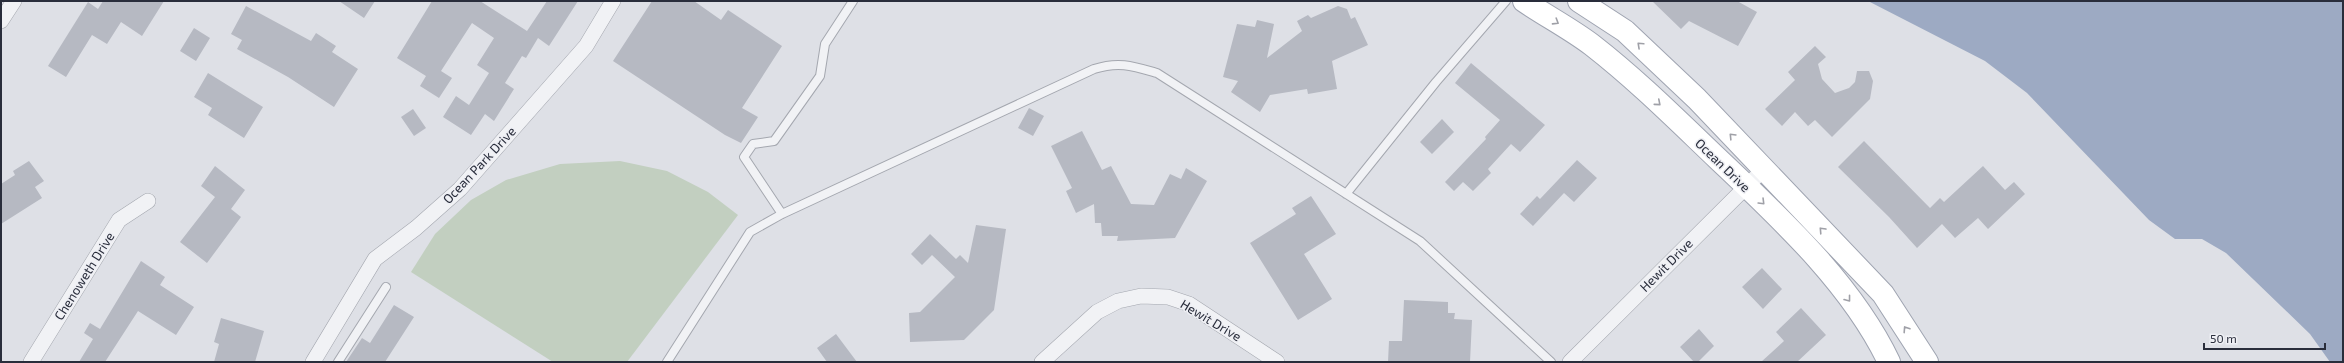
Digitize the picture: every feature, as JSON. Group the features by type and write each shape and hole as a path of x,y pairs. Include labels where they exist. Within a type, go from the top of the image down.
{"main road":[{"name":"Ocean Drive","path":"1524,1 1592,45 1670,114 1745,186 1815,256 1855,307 1889,362"},
{"name":"Ocean Drive","path":"1579,1 1625,31 1697,99 1883,294 1926,362"}],"street":[{"path":"1,21 14,1"},
{"name":"Ocean Park Drive","path":"313,362 376,259 416,228 460,189 586,46 613,1"},
{"name":"Hewit Drive","path":"1570,362 1745,186 1764,169"},
{"name":"Chenoweth Drive","path":"31,362 119,220 148,201"},
{"name":"Hewit Drive","path":"1042,362 1097,312 1118,301 1141,296 1168,296 1189,304 1277,362"}],"lane":[{"path":"782,214 744,157 753,144 774,141 820,76 825,44 853,1"},
{"path":"1346,194 1436,82 1506,1"},
{"path":"667,362 750,232 782,214 1094,69 1111,63 1130,65 1157,73 1420,242 1551,362"},
{"path":"338,362 386,287"}],"green space":[{"path":"620,161 667,171 708,192 738,215 627,362 553,362 411,272 435,234 471,200 506,180 560,164"}],"water":[{"path":"1868,1 2343,1 2343,362 2330,362 2310,334 2226,253 2202,239 2175,239 2149,220 2027,93 1985,61"}],"building":[{"path":"103,1 164,1 142,36 121,22 107,44 92,35 66,77 48,66 88,2 98,9"},
{"path":"339,1 375,1 364,18"},
{"path":"432,1 480,1 527,31 547,1 578,1 549,46 538,38 526,58 522,56 505,83 514,89 494,121 485,114 471,135 443,117 456,96 469,105 489,73 477,65 494,38 472,23 441,71 452,78 439,98 420,86 426,76 397,58"},
{"path":"652,1 694,1 721,20 728,10 782,46 742,108 758,117 741,143 725,135 613,61"},
{"path":"1652,1 1737,1 1757,12 1738,46 1689,21 1681,29"},
{"path":"246,6 311,41 316,33 336,46 332,52 358,69 334,107 288,77 237,49 242,40 231,34"},
{"path":"1338,6 1347,9 1351,19 1355,17 1368,45 1332,61 1337,89 1308,94 1307,89 1270,95 1260,112 1231,92 1238,81 1223,77 1237,24 1255,27 1257,20 1274,24 1267,58 1302,31 1297,21 1308,15 1311,18"},
{"path":"194,28 210,38 196,61 180,51"},
{"path":"1815,46 1826,57 1818,64 1822,79 1835,93 1849,88 1855,82 1857,71 1869,71 1873,81 1870,99 1832,137 1815,120 1808,126 1795,112 1782,126 1765,109 1795,80 1788,72"},
{"path":"1471,63 1545,125 1520,152 1511,144 1488,169 1491,173 1473,191 1463,182 1454,191 1445,182 1486,139 1485,137 1500,120 1455,83"},
{"path":"208,73 263,107 244,138 208,115 212,108 194,97"},
{"path":"1029,108 1044,116 1033,136 1018,128"},
{"path":"413,109 426,128 414,136 401,117"},
{"path":"1442,119 1454,132 1432,154 1420,142"},
{"path":"1082,131 1102,170 1111,166 1131,204 1154,205 1170,174 1181,179 1186,168 1207,181 1175,238 1117,241 1118,236 1102,236 1101,223 1095,223 1094,204 1076,213 1066,191 1072,188 1051,146"},
{"path":"1864,141 1930,208 1940,198 1944,202 1983,166 2005,190 2014,182 2025,194 1988,229 1978,218 1955,238 1942,224 1917,248 1889,217 1838,167"},
{"path":"1577,160 1597,178 1574,202 1564,193 1533,226 1520,214 1537,196 1540,199"},
{"path":"29,161 44,181 35,187 42,198 1,224 1,184 15,175 13,171"},
{"path":"215,166 245,190 231,209 241,217 207,263 180,242 215,197 201,186"},
{"path":"1311,196 1336,234 1304,254 1332,299 1298,320 1250,243 1296,214 1292,208"},
{"path":"976,225 1006,229 994,310 964,340 910,342 909,313 920,312 955,277 932,255 922,265 911,254 930,234 956,259 960,255 968,263"},
{"path":"141,261 165,277 160,285 194,307 176,335 138,311 105,362 79,362 93,339 84,333 90,323 100,329"},
{"path":"1762,268 1782,289 1763,309 1742,287"},
{"path":"1404,300 1448,302 1448,313 1455,313 1454,319 1472,320 1470,362 1388,362 1389,341 1402,341"},
{"path":"394,305 414,317 385,362 346,362 362,338 370,343"},
{"path":"1801,308 1826,335 1797,362 1761,362 1784,341 1776,332"},
{"path":"221,318 264,331 255,362 214,362 219,344 214,342"},
{"path":"1699,329 1714,346 1698,362 1694,362 1680,347"},
{"path":"836,334 857,362 827,362 817,348"}]}
